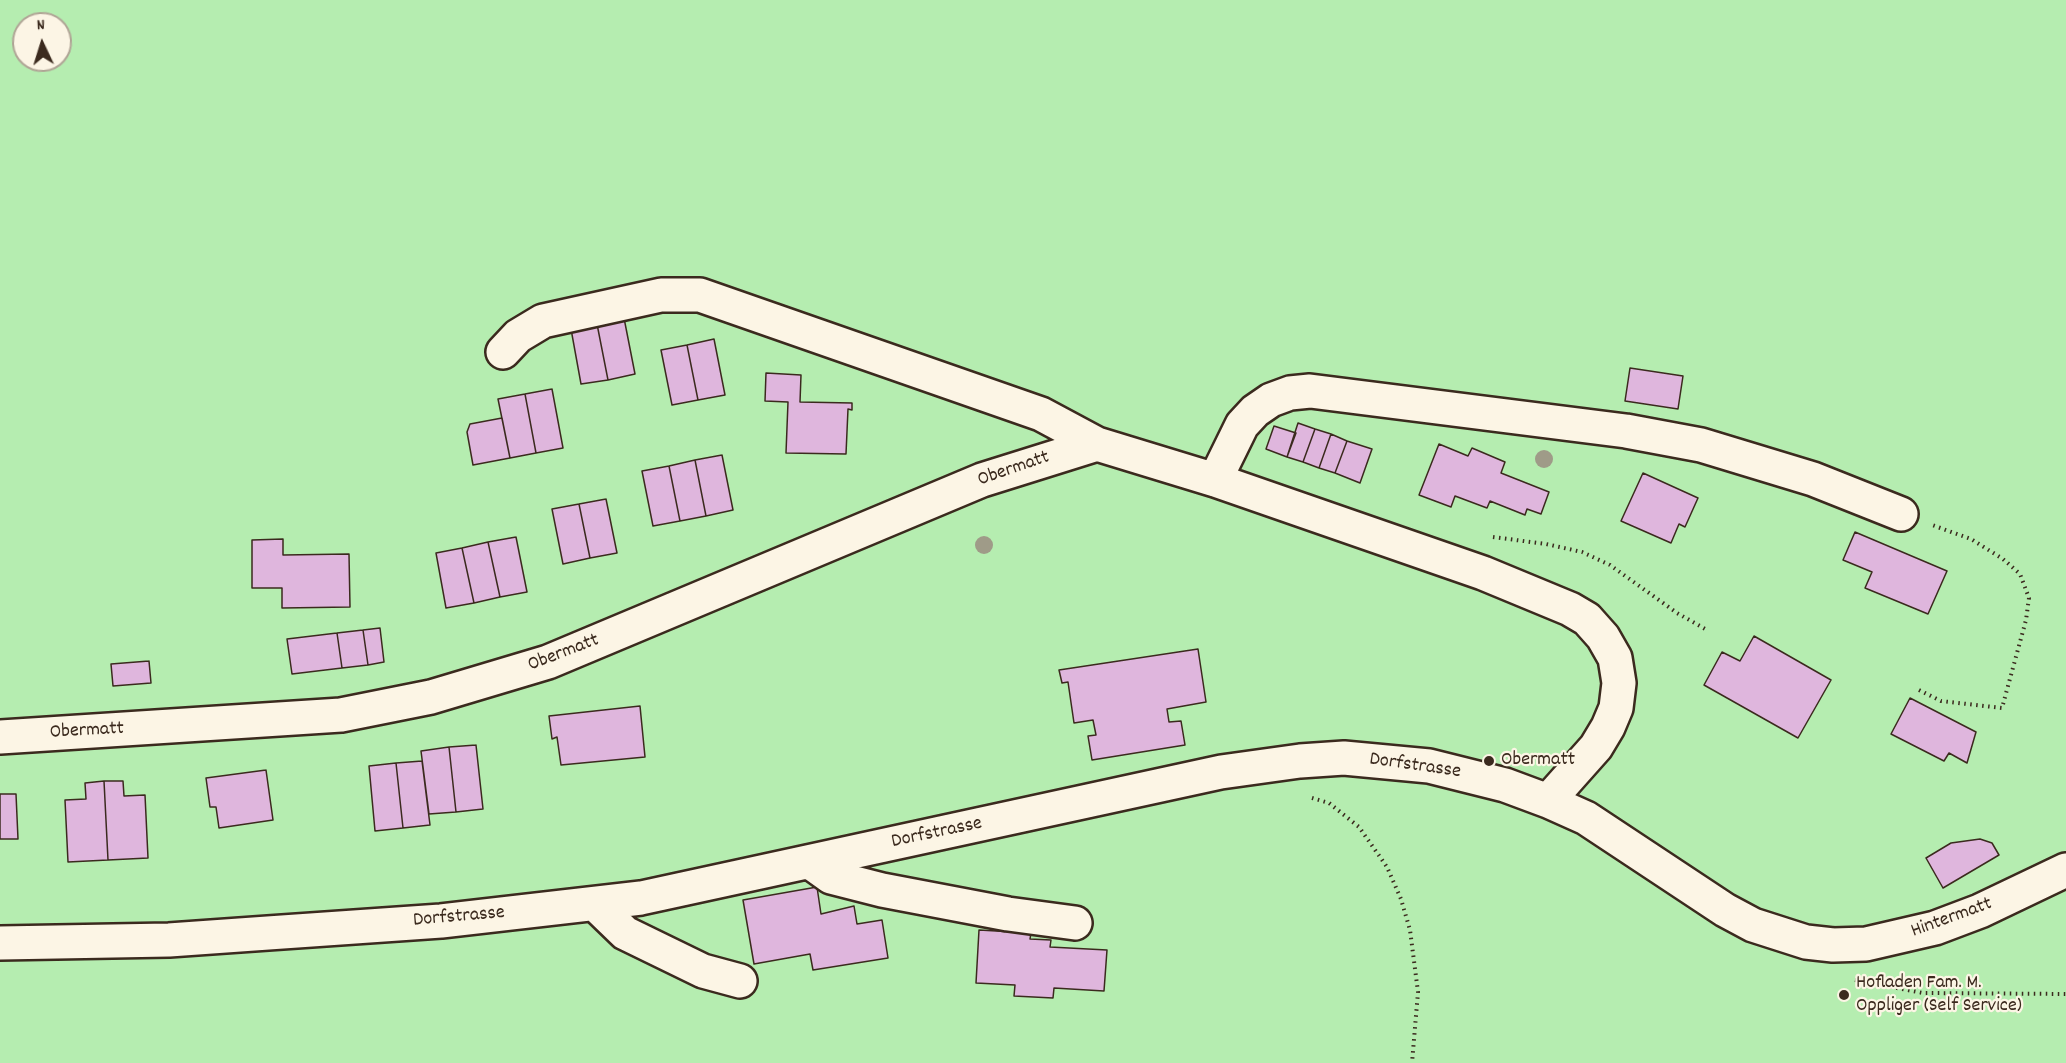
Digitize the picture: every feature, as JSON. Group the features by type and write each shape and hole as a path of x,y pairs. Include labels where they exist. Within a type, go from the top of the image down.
{"street":[{"name":"Obermatt","path":"503,352 530,328 551,319 661,295 700,295 1041,414 1097,444 1215,480 1483,573 1570,609 1587,620 1603,637 1615,657 1619,683 1616,708 1596,747 1548,801"},
{"path":"1215,480 1242,425 1255,411 1280,396 1310,391 1349,394 1615,429 1701,445 1813,479 1901,514"},
{"name":"Obermatt","path":"0,737 341,715 431,697 549,662 982,480 1097,444"},
{"name":"Dorfstrasse","path":"0,943 169,940 257,934 441,921 641,898 1221,772 1300,761 1382,760 1429,766 1473,776 1548,801 1586,818 1725,910 1753,925 1789,938 1833,945"},
{"path":"810,862 831,877 882,890 1008,914 1075,923"},
{"name":"Hintermatt","path":"1833,945 1866,944 1935,928 1980,911 2066,870"},
{"path":"595,904 625,933 703,971 740,981"}],"path":[{"path":"1901,514 1971,539 2003,559 2020,574 2029,598 2026,620 2002,708 1941,701 1919,690"},
{"path":"1482,537 1545,544 1582,552 1610,565 1677,613 1707,630"},
{"path":"1306,797 1329,803 1359,827 1387,867 1401,899 1412,939 1418,992 1412,1063"},
{"path":"1833,945 1840,968 1848,977 1862,984 1923,993 2066,994"}],"green space":[{"path":"0,0 2066,0 2066,1063 0,1063"}],"building":[{"path":"624,318 635,374 608,380 597,324"},
{"path":"597,324 608,380 581,384 571,329"},
{"path":"714,339 725,395 698,400 687,345"},
{"path":"687,345 698,400 672,405 661,350"},
{"path":"1630,368 1683,376 1678,409 1625,401"},
{"path":"766,373 801,375 800,402 852,403 852,410 848,409 846,454 786,453 788,402 765,401"},
{"path":"552,389 563,448 536,453 525,394"},
{"path":"525,394 536,453 510,458 498,399"},
{"path":"502,418 510,458 473,465 467,432 470,424"},
{"path":"1298,423 1315,429 1303,462 1287,457"},
{"path":"1274,426 1296,433 1287,457 1266,449"},
{"path":"1315,429 1331,434 1319,468 1303,462"},
{"path":"1331,434 1347,441 1335,473 1319,468"},
{"path":"1347,441 1372,449 1360,483 1335,473"},
{"path":"1439,444 1468,456 1472,448 1505,462 1501,473 1549,492 1541,514 1527,509 1525,515 1490,501 1487,508 1455,496 1451,507 1419,495"},
{"path":"722,455 733,510 706,516 695,460"},
{"path":"695,460 706,516 680,521 669,466"},
{"path":"669,466 680,521 653,526 642,471"},
{"path":"1643,473 1698,498 1685,527 1679,524 1671,543 1621,521"},
{"path":"606,499 617,553 590,558 579,504"},
{"path":"579,504 590,558 563,564 552,509"},
{"path":"1855,532 1947,571 1928,614 1865,588 1872,572 1843,560"},
{"path":"516,537 527,592 500,597 488,542"},
{"path":"283,539 283,555 349,554 350,607 282,608 282,588 252,588 252,540"},
{"path":"488,542 500,597 474,603 462,548"},
{"path":"462,548 474,603 446,608 436,553"},
{"path":"380,628 384,662 368,665 363,630"},
{"path":"363,630 368,665 342,668 337,633"},
{"path":"337,633 342,668 292,674 287,639"},
{"path":"1754,636 1831,680 1798,738 1704,685 1722,652 1740,661"},
{"path":"1198,649 1206,702 1167,709 1169,722 1181,721 1185,745 1092,760 1088,736 1096,735 1093,720 1074,723 1068,682 1062,683 1059,670"},
{"path":"149,661 151,683 113,686 111,664"},
{"path":"1910,698 1976,732 1967,763 1949,753 1944,761 1891,734"},
{"path":"640,706 645,757 561,765 557,737 552,739 549,716"},
{"path":"476,745 483,809 456,812 449,747"},
{"path":"449,747 456,812 429,814 421,751"},
{"path":"422,761 430,825 403,828 396,763"},
{"path":"396,763 403,828 375,831 369,766"},
{"path":"266,770 273,820 219,828 216,807 210,807 206,778"},
{"path":"104,781 108,860 68,862 65,800 86,799 85,783"},
{"path":"104,781 123,781 124,796 145,795 148,858 108,860"},
{"path":"0,794 16,794 18,839 0,839"},
{"path":"1980,839 1992,843 1999,855 1943,888 1926,858 1951,843"},
{"path":"817,887 821,914 854,906 857,924 882,920 888,958 813,970 810,954 754,964 743,900"},
{"path":"979,930 1031,933 1030,939 1051,940 1050,947 1107,950 1104,991 1054,988 1053,998 1014,996 1015,985 976,983"}],"place":[{"name":"Obermatt","path":"1489,761"},
{"name":"Hofladen Fam. M. Oppliger (Self Service)","path":"1844,995"}]}
